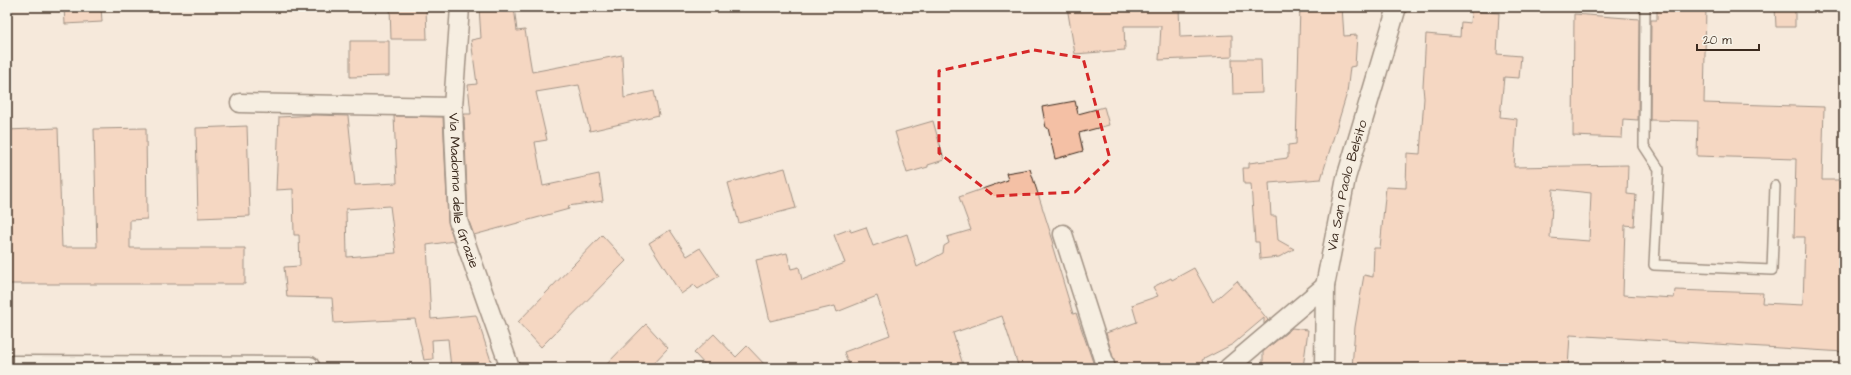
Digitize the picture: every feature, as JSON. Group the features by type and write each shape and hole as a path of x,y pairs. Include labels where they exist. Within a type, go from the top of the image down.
{"street":[{"name":"Via Madonna delle Grazie","path":"460,7 452,107 458,221 510,368"},
{"name":"Via San Paolo Belsito","path":"1324,368 1325,286 1346,178 1397,7"},
{"path":"240,104 452,107"},
{"path":"1062,234 1106,368"},
{"path":"1228,368 1325,286"},
{"path":"7,365 310,366"}],"lane":[{"path":"1644,7 1644,146 1659,169 1654,265 1772,270 1775,186"}],"highlighted area":[{"path":"1034,50 1083,58 1110,159 1075,192 994,196 939,153 939,71"}],"building":[{"path":"64,7 101,7 102,22 65,24"},
{"path":"390,7 426,7 427,39 391,39"},
{"path":"479,7 514,7 517,31 525,30 532,72 622,55 624,98 654,91 659,115 590,131 579,85 536,92 547,140 535,142 543,186 599,174 603,201 568,206 569,209 474,235 468,219 464,114 471,114 468,85 477,84 471,40 481,38"},
{"path":"1067,7 1179,7 1180,37 1232,35 1232,57 1159,60 1161,26 1124,26 1125,50 1075,54"},
{"path":"1300,7 1342,7 1344,36 1357,35 1355,66 1350,67 1347,93 1321,179 1269,183 1271,216 1276,216 1278,240 1294,249 1279,257 1260,259 1259,242 1255,242 1251,184 1244,184 1243,168 1249,168 1249,163 1288,158 1288,145 1296,144"},
{"path":"1657,7 1706,7 1704,103 1824,107 1822,180 1841,180 1839,260 1844,260 1844,352 1570,335 1568,368 1352,368 1355,327 1364,275 1373,277 1374,248 1380,248 1386,187 1406,188 1407,153 1420,154 1426,34 1460,37 1461,22 1470,23 1471,11 1499,13 1497,54 1521,56 1519,78 1504,77 1500,117 1517,119 1514,167 1628,165 1627,194 1636,195 1634,226 1625,225 1623,295 1674,298 1675,290 1763,293 1762,303 1803,305 1805,237 1794,237 1796,159 1697,156 1698,121 1650,120 1651,20 1657,20","holes":["1553,189 1591,193 1589,241 1550,238"]},
{"path":"1775,7 1795,7 1795,27 1776,27"},
{"path":"1574,14 1639,19 1638,120 1623,119 1622,138 1573,136"},
{"path":"350,41 389,41 389,76 350,77"},
{"path":"1232,59 1261,59 1262,93 1233,94"},
{"path":"1075,101 1078,114 1104,107 1109,125 1079,133 1083,151 1055,159 1048,128 1046,128 1042,107"},
{"path":"316,115 348,116 355,185 397,183 394,116 443,117 448,221 454,241 427,245 431,319 476,315 493,367 451,368 448,339 432,340 433,359 424,360 415,319 334,323 332,298 287,297 284,267 300,266 299,235 294,235 293,189 276,190 279,117","holes":["390,206 396,253 347,257 346,209"]},
{"path":"933,121 944,160 928,165 928,167 907,173 895,132"},
{"path":"247,126 250,216 198,218 196,128"},
{"path":"58,128 62,247 97,247 94,129 146,128 147,219 130,220 130,248 245,248 245,284 7,284 7,247 10,247 7,130"},
{"path":"785,168 796,208 739,223 728,183"},
{"path":"1030,169 1054,244 1052,245 1073,314 1076,313 1095,368 1019,368 1002,316 953,333 964,368 850,368 844,352 890,335 877,296 837,312 835,306 770,321 756,260 787,253 791,269 799,267 802,280 845,263 834,235 850,229 851,232 866,227 873,246 907,234 917,267 943,253 944,246 949,243 947,237 971,230 959,197 1008,180 1006,173"},
{"path":"670,230 687,256 700,248 719,276 698,289 694,285 681,294 649,243"},
{"path":"602,235 626,261 541,347 518,322"},
{"path":"1194,268 1213,302 1237,281 1268,320 1264,324 1264,318 1233,344 1202,360 1205,368 1116,368 1106,333 1137,322 1132,305 1158,296 1153,287 1171,278 1172,280"},
{"path":"646,324 668,348 649,368 603,368"},
{"path":"1292,328 1308,330 1303,368 1263,368 1263,352"},
{"path":"714,334 736,357 747,346 768,368 708,368 694,353"}]}
